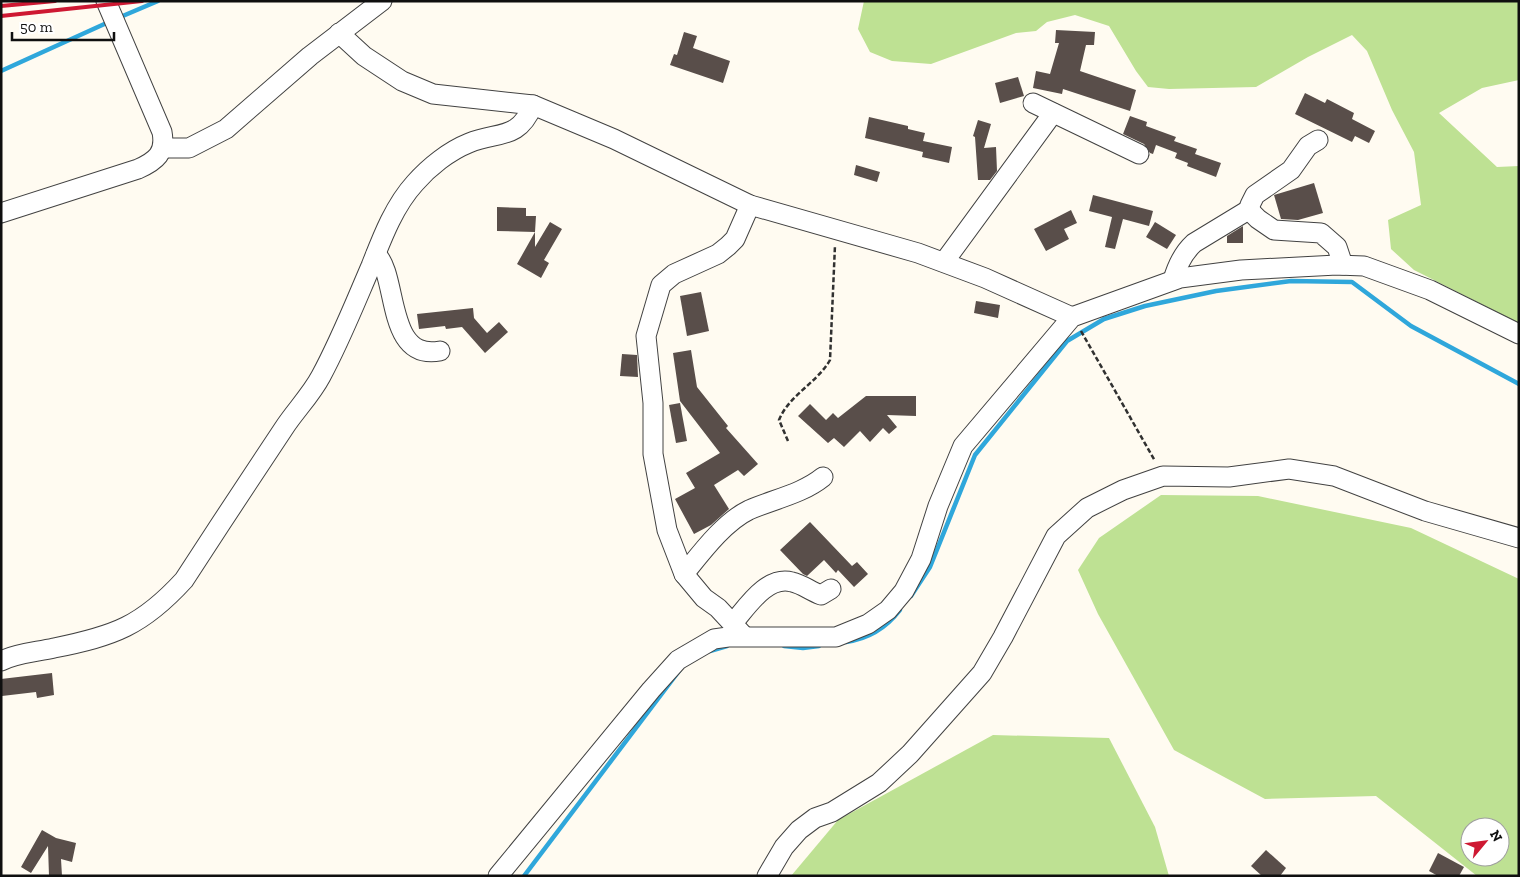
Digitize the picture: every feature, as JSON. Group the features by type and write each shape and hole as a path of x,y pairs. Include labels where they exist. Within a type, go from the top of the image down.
{"street":[{"path":"1,213 138,169 154,162 163,148 162,132 106,1"},
{"path":"163,148 189,148 226,128 339,33 382,1"},
{"path":"339,33 364,56 386,71 402,81 434,94 533,105 614,139 750,205 836,228 944,262 1072,316"},
{"path":"1034,103 1139,154"},
{"path":"1,661 113,633 142,619 164,601 184,580 294,413 320,379 348,322 376,254 406,193 418,179 452,152 470,142 500,136 516,128 526,121 533,105"},
{"path":"944,262 1053,113"},
{"path":"1173,280 1176,268 1186,250 1194,242 1250,209 1255,195 1291,170 1308,146 1318,140"},
{"path":"738,629 704,598 684,574 667,530 653,454 653,403 646,336 661,285 674,274 718,254 728,246 738,233 750,205"},
{"path":"1250,209 1258,220 1274,230 1321,233 1337,247 1343,265"},
{"path":"376,254 382,262 396,315 406,338 418,350 440,351"},
{"path":"498,876 651,690 678,660 714,639 738,629 836,636 868,624 888,610 904,591 921,559 938,506 962,446 1072,316 1173,280 1241,270 1343,265 1364,266 1430,290 1519,334"},
{"path":"767,876 784,847 799,830 815,818 832,812 879,782 910,754 982,673 1056,536 1088,508 1123,490 1163,476 1229,477 1289,469 1334,476 1425,511 1519,538"},
{"path":"684,574 709,544 747,511 804,489 823,477"},
{"path":"738,629 758,594 778,581 790,581 820,595 832,589"}],"path":[{"path":"788,441 779,420 784,409 824,371 830,360 836,228"},
{"path":"1072,316 1095,353 1163,476"}],"green space":[{"path":"864,1 1519,1 1519,80 1482,88 1439,113 1497,167 1519,166 1519,323 1414,270 1391,249 1388,220 1421,205 1414,152 1392,110 1367,51 1352,35 1308,57 1256,87 1169,89 1148,87 1109,26 1075,15 1047,22 1036,31 1016,33 931,64 892,61 870,52 858,29"},
{"path":"1161,495 1258,496 1411,528 1519,579 1519,876 1477,876 1466,867 1510,867 1510,817 1460,817 1460,863 1376,796 1265,799 1174,750 1098,614 1078,570 1099,538"},
{"path":"993,735 1109,738 1155,827 1169,876 791,876 838,820"}],"building":[{"path":"1056,30 1095,32 1094,45 1086,45 1080,71 1136,90 1130,111 1063,89 1062,94 1033,88 1036,71 1050,74 1059,43 1055,43"},
{"path":"684,32 697,36 693,48 730,61 723,83 670,65 674,54 677,55"},
{"path":"1018,77 1024,96 1000,103 995,83"},
{"path":"1305,93 1325,103 1327,99 1354,113 1352,119 1375,131 1369,143 1355,136 1352,142 1295,114"},
{"path":"1130,116 1147,122 1146,126 1176,137 1174,141 1197,149 1195,154 1221,163 1216,177 1187,166 1188,163 1175,158 1177,153 1156,145 1153,154 1150,153 1144,144 1123,134"},
{"path":"869,117 908,126 908,129 925,133 923,141 952,147 949,163 922,157 923,152 865,138"},
{"path":"978,120 991,124 984,148 996,147 997,171 990,180 978,180 975,137 973,136"},
{"path":"856,165 880,172 877,182 854,175"},
{"path":"1314,183 1323,213 1298,220 1281,219 1274,195"},
{"path":"1093,195 1153,211 1149,226 1123,219 1115,249 1105,247 1112,217 1089,211"},
{"path":"497,207 526,208 526,216 536,216 535,232 497,231"},
{"path":"1071,210 1077,223 1064,229 1069,239 1046,251 1034,229"},
{"path":"550,222 562,229 544,260 549,263 541,278 517,264 535,232 535,247"},
{"path":"1155,222 1176,235 1167,249 1146,237"},
{"path":"1243,226 1243,243 1227,243 1227,236"},
{"path":"701,292 709,331 687,336 680,296"},
{"path":"976,301 1000,305 998,318 974,313"},
{"path":"473,308 474,318 487,333 499,322 508,332 485,353 462,327 446,329 445,326 419,329 417,314"},
{"path":"691,350 697,387 728,426 726,428 758,464 744,476 738,470 714,485 729,509 711,525 694,534 675,499 695,488 686,473 720,453 680,401 673,353"},
{"path":"622,354 637,355 638,377 620,376"},
{"path":"866,396 916,396 916,416 887,415 897,427 889,434 883,428 870,442 860,431 844,447 834,438 828,443 798,416 810,404 826,420 833,413 838,418"},
{"path":"680,403 687,441 676,443 669,405"},
{"path":"810,522 852,566 857,562 868,574 854,587 838,570 836,573 824,560 807,576 803,574 780,550"},
{"path":"52,673 54,695 37,698 36,692 2,696 1,679"},
{"path":"42,830 56,838 76,843 72,862 61,859 62,876 49,876 48,846 31,873 21,867"},
{"path":"1266,850 1286,868 1280,876 1262,876 1251,866"},
{"path":"1438,853 1460,865 1460,867 1464,867 1459,876 1438,876 1429,871"}],"waterway":[{"path":"118,18 158,1"},
{"path":"1,71 111,21"},
{"path":"911,596 930,567 975,455 1067,341 1104,319 1145,306 1216,291 1291,281 1352,282 1411,326 1519,384"},
{"path":"846,642 862,638 883,627 900,610"},
{"path":"710,651 727,646"},
{"path":"784,646 803,648 819,646"},
{"path":"524,876 679,671"}],"railway":[{"path":"1,6 55,1"},
{"path":"1,16 142,1"}]}
